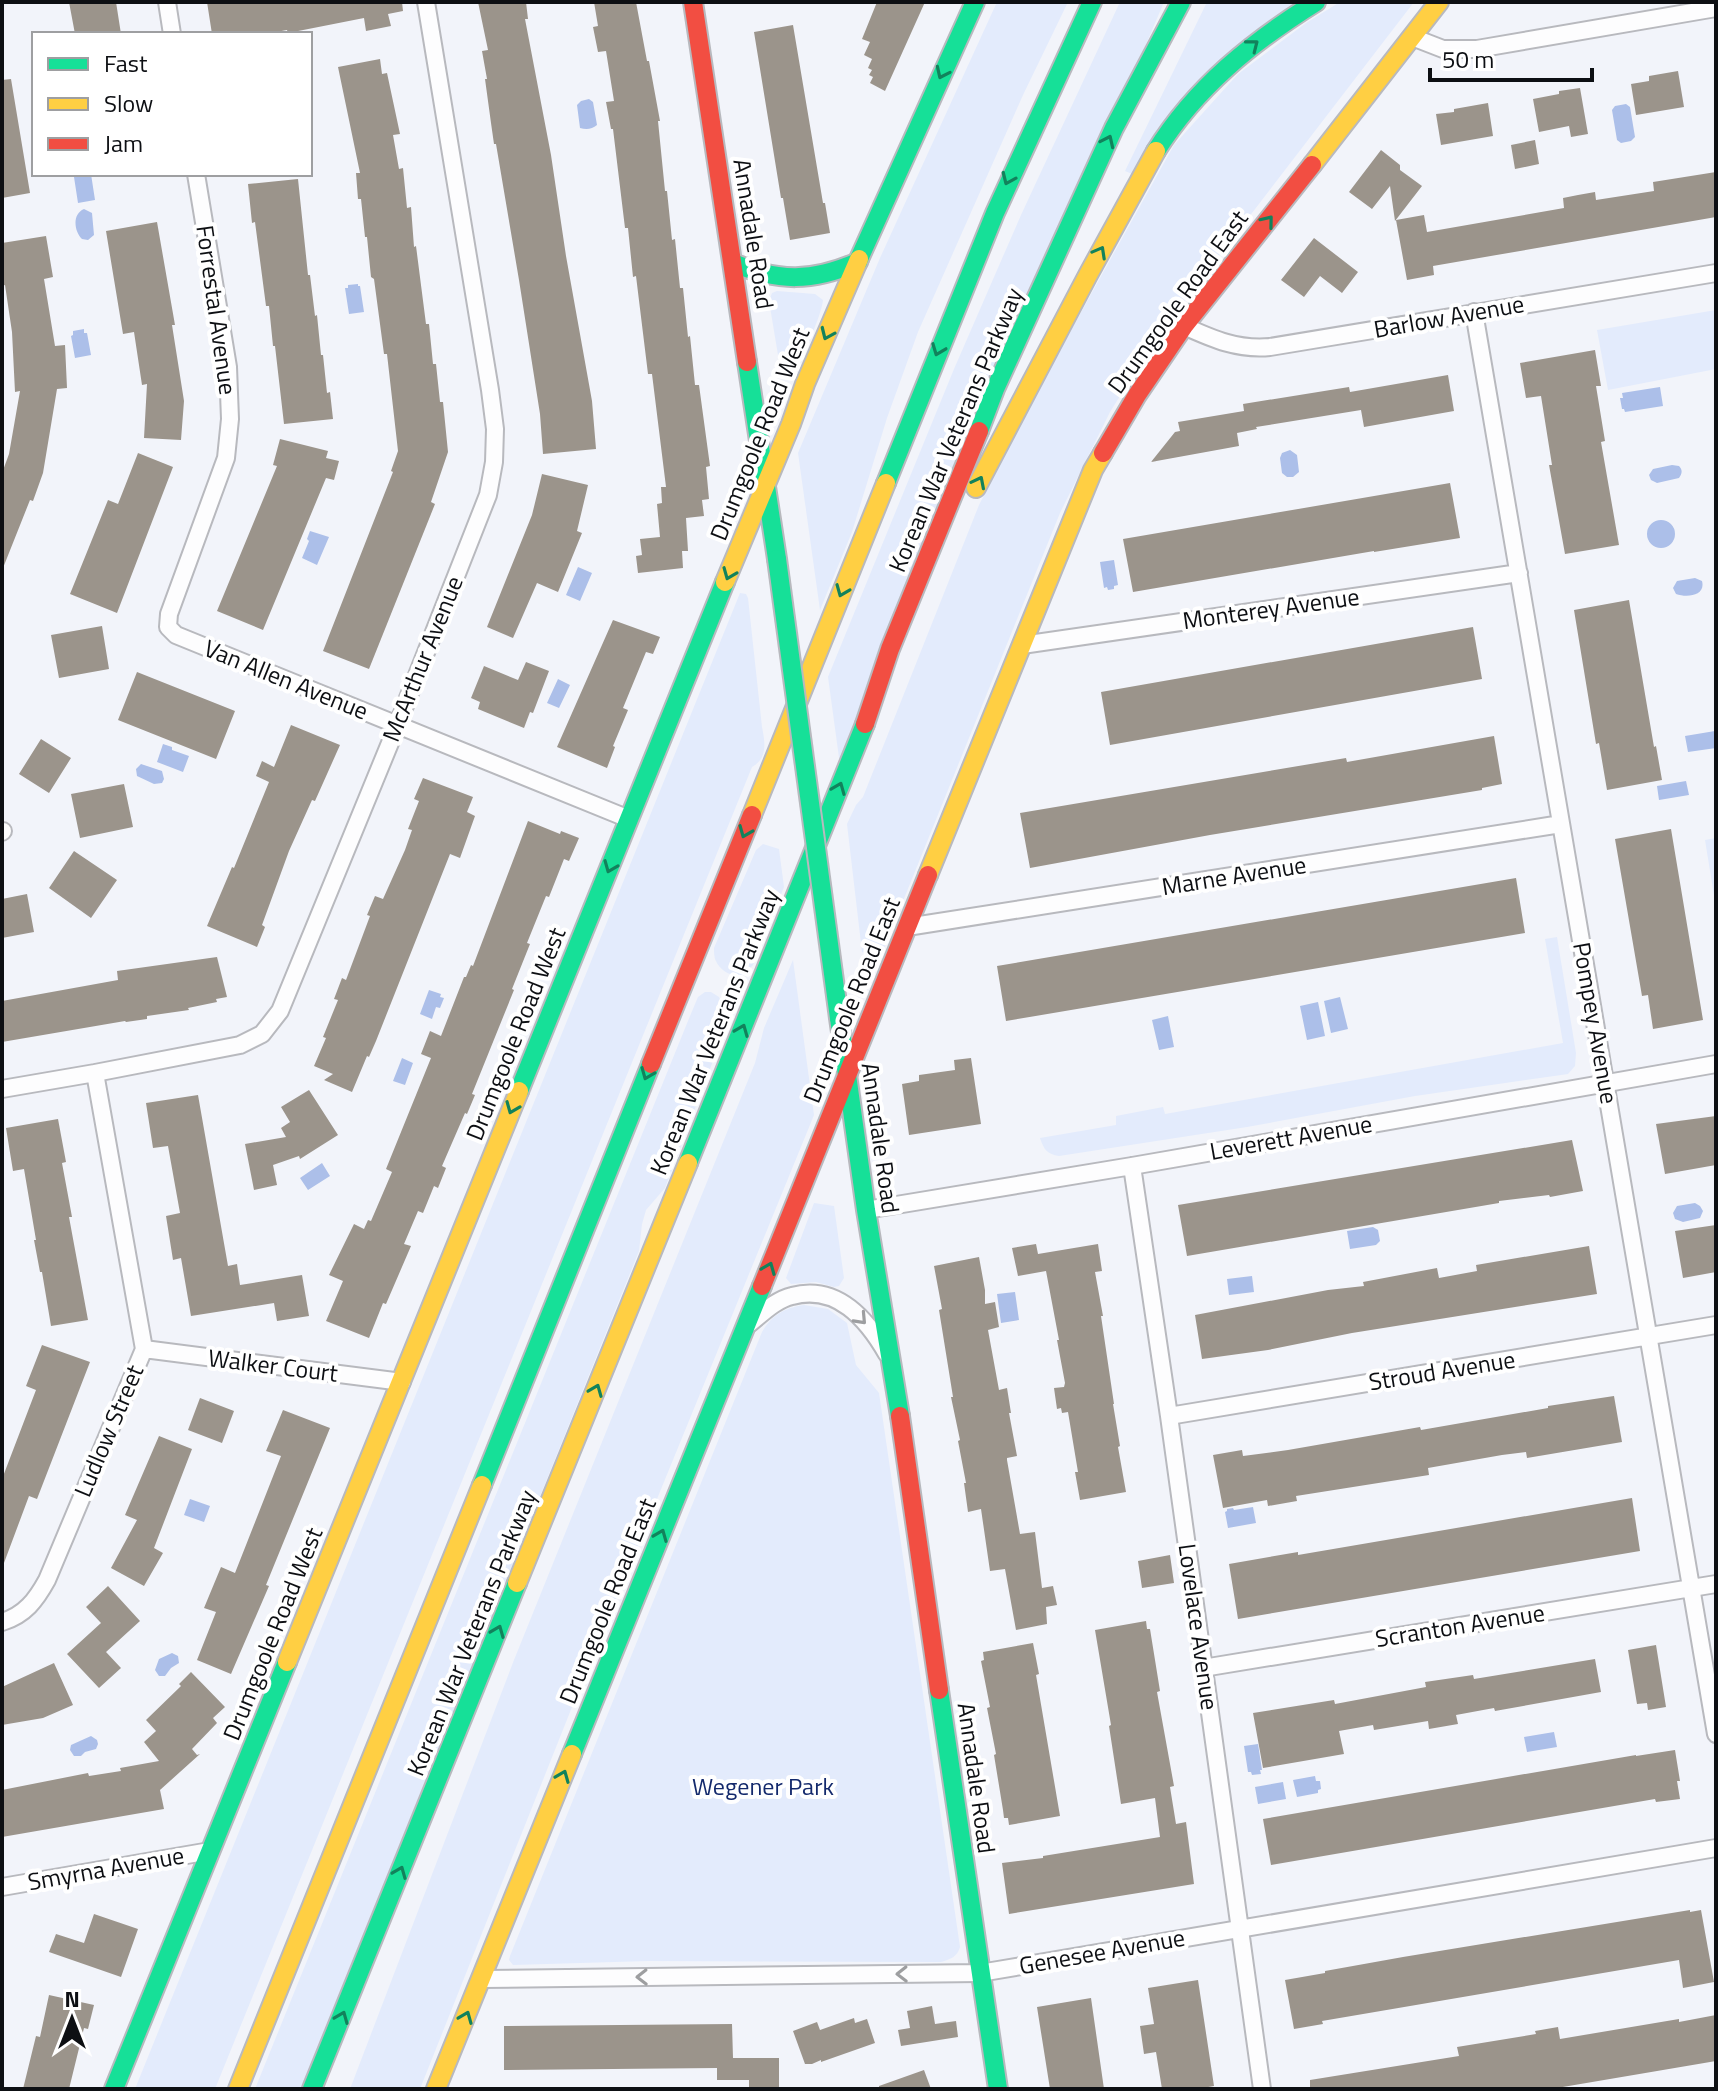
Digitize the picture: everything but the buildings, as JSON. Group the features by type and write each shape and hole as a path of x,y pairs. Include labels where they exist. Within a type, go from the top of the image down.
{"main road":[{"name":"Annadale Road","path":"693,2 777,559 866,1210 892,1364 998,2089"},
{"name":"Drumgoole Road West","path":"114,2089 805,384 975,2"},
{"name":"Korean War Veterans Parkway","path":"238,2089 908,428 956,302 995,210 1092,2"},
{"path":"1065,58 1100,2"},
{"name":"Korean War Veterans Parkway","path":"312,2089 863,730 890,649 995,389 1114,128 1181,2"},
{"path":"863,730 900,655 941,558 981,479 1095,261 1156,154 1185,112 1219,73 1263,37 1316,2"},
{"name":"Drumgoole Road East","path":"436,2089 1093,470 1137,395 1184,326 1439,2"},
{"path":"733,263 760,274 795,279 829,274 858,262"}],"street":[{"path":"167,2 172,32"},
{"name":"McArthur Avenue","path":"2,1089 240,1045 262,1034 272,1023 286,997 397,726 488,495 494,462 495,429 426,2"},
{"path":"1412,37 1443,49 1477,49 1716,8"},
{"name":"Forrestal Avenue","path":"168,627 169,614 226,458 230,419 228,367 196,176"},
{"name":"Barlow Avenue","path":"1184,326 1223,343 1258,348 1716,273"},
{"name":"Pompey Avenue","path":"1474,312 1716,1734"},
{"name":"Monterey Avenue","path":"1022,645 1519,573"},
{"name":"Van Allen Avenue","path":"168,627 176,635 629,819"},
{"name":"Marne Avenue","path":"907,927 1561,824"},
{"name":"Leverett Avenue","path":"866,1210 1716,1064"},
{"name":"Ludlow Street","path":"2,1622 27,1610 47,1580 144,1349 95,1073"},
{"name":"Lovelace Avenue","path":"1132,1166 1262,2089"},
{"path":"745,1328 768,1309 791,1296 806,1294 838,1299 868,1325 892,1364"},
{"name":"Stroud Avenue","path":"1169,1416 1716,1325"},
{"name":"Walker Court","path":"144,1349 402,1382"},
{"name":"Scranton Avenue","path":"1203,1668 1716,1584"},
{"name":"Genesee Avenue","path":"481,1979 980,1973 1716,1848"},
{"name":"Smyrna Avenue","path":"2,1887 210,1851"}],"green space":[{"path":"997,2 1068,2 1023,95 918,332 887,418 852,532 820,610 798,453 880,258"},
{"path":"1120,2 1164,2 840,765 828,677 954,369 1021,215"},
{"path":"1207,2 1304,2 1132,174 1125,171"},
{"path":"1340,2 1414,2 1159,334 1110,412 1060,513 880,958 862,952 847,824 863,797 979,505 1036,393 1174,145 1238,74 1306,23"},
{"path":"772,293 815,294 823,300 810,340 790,376 780,367 770,307"},
{"path":"1716,310 1716,369 1608,390 1597,330"},
{"path":"740,593 748,598 764,738 761,759 752,767 215,2089 135,2089"},
{"path":"1716,838 1716,908 1705,840"},
{"path":"763,844 779,849 784,887 753,965 744,974 732,975 718,965 714,948 756,850"},
{"path":"1557,937 1576,1053 1575,1066 1568,1074 1415,1096 1247,1127 1059,1156 1049,1153 1041,1142 1040,1138 1116,1125 1116,1116 1163,1107 1165,1114 1563,1043 1545,939"},
{"path":"793,960 814,1115 420,2089 350,2089 514,1660 755,1063 764,1028"},
{"path":"705,992 719,997 722,1005 719,1045 665,1188 646,1210 639,1251 301,2089 255,2089 690,1016 698,997"},
{"path":"814,1203 834,1206 844,1278 839,1286 816,1282 791,1284 786,1278"},
{"name":"Wegener Park","path":"804,1305 828,1309 847,1323 856,1365 879,1393 959,1950 953,1957 941,1962 648,1961 513,1965 510,1956 762,1332 779,1313"}],"water":[{"path":"589,99 593,102 597,125 589,129 580,128 577,105"},
{"path":"1626,104 1630,107 1635,137 1621,143 1617,140 1612,110 1615,106"},
{"path":"91,176 95,200 78,203 74,177"},
{"path":"84,209 92,213 94,235 88,240 79,236 76,227 76,219"},
{"path":"358,284 364,312 349,314 345,288"},
{"path":"84,329 91,355 75,358 71,336 73,331"},
{"path":"1660,387 1663,406 1625,412 1622,409 1622,393"},
{"path":"1290,450 1297,455 1299,472 1287,477 1282,473 1280,458 1282,453"},
{"path":"1672,465 1681,469 1679,478 1657,483 1651,480 1649,475 1653,469"},
{"path":"1661,520 1671,524 1675,534 1671,544 1661,548 1651,544 1647,534 1651,524"},
{"path":"310,531 329,537 317,565 302,558"},
{"path":"1114,560 1118,585 1108,590 1104,588 1100,562"},
{"path":"578,567 592,573 580,601 566,595"},
{"path":"1695,578 1702,581 1698,593 1690,596 1676,594 1673,588 1677,581"},
{"path":"558,679 570,685 559,708 547,703"},
{"path":"1715,731 1716,748 1688,752 1685,736"},
{"path":"163,744 189,756 183,772 157,762"},
{"path":"141,764 162,771 162,783 154,784 137,776 136,769"},
{"path":"1686,781 1689,795 1659,800 1657,786"},
{"path":"429,990 444,998 440,1008 436,1007 432,1019 420,1014"},
{"path":"1340,997 1348,1029 1331,1033 1324,1001"},
{"path":"1318,1002 1325,1036 1307,1040 1300,1006"},
{"path":"1168,1016 1174,1047 1159,1050 1152,1020"},
{"path":"402,1058 413,1063 405,1085 393,1081"},
{"path":"322,1163 330,1176 308,1190 300,1178"},
{"path":"1695,1203 1703,1211 1700,1218 1683,1222 1675,1219 1673,1213 1677,1206"},
{"path":"1373,1227 1378,1230 1380,1241 1376,1245 1350,1249 1347,1231"},
{"path":"1252,1276 1254,1292 1229,1295 1227,1279"},
{"path":"1015,1292 1019,1320 1001,1323 997,1294"},
{"path":"190,1499 210,1506 204,1522 184,1515"},
{"path":"1253,1507 1256,1523 1228,1528 1227,1509"},
{"path":"172,1653 178,1656 179,1663 165,1676 159,1676 155,1670 159,1659"},
{"path":"1554,1732 1557,1747 1527,1752 1524,1737"},
{"path":"91,1736 97,1740 96,1749 74,1756 71,1745"},
{"path":"1258,1744 1262,1770 1261,1774 1252,1775 1248,1772 1244,1746"},
{"path":"1315,1776 1316,1781 1320,1781 1318,1793 1297,1797 1293,1780"},
{"path":"1283,1782 1286,1799 1258,1804 1255,1787"}],"traffic: fast":[{"path":"859,259 975,2"},
{"path":"886,483 995,213 1092,2"},
{"path":"979,431 995,389 1114,128 1181,2"},
{"path":"1156,151 1207,86 1270,33 1316,2"},
{"path":"733,263 765,274 796,277 826,273 858,262"},
{"path":"747,362 777,559"},
{"path":"777,559 839,1018"},
{"path":"519,1091 725,582"},
{"path":"688,1163 865,724"},
{"path":"839,1018 900,1416"},
{"path":"482,1485 651,1064"},
{"path":"572,1754 762,1286"},
{"path":"312,2089 517,1583"},
{"path":"114,2089 287,1662"},
{"path":"939,1690 998,2089"}],"traffic: slow":[{"path":"1312,165 1439,2"},
{"path":"976,488 1156,151"},
{"path":"725,582 859,259"},
{"path":"928,875 1093,470 1103,453"},
{"path":"752,815 886,483"},
{"path":"287,1662 519,1091"},
{"path":"517,1583 688,1163"},
{"path":"238,2089 482,1485"},
{"path":"436,2089 572,1754"}],"traffic: jam":[{"path":"693,2 747,362"},
{"path":"1103,453 1137,395 1184,326 1312,165"},
{"path":"865,724 890,649 979,431"},
{"path":"651,1064 752,815"},
{"path":"762,1286 928,875"},
{"path":"900,1416 939,1690"}]}
